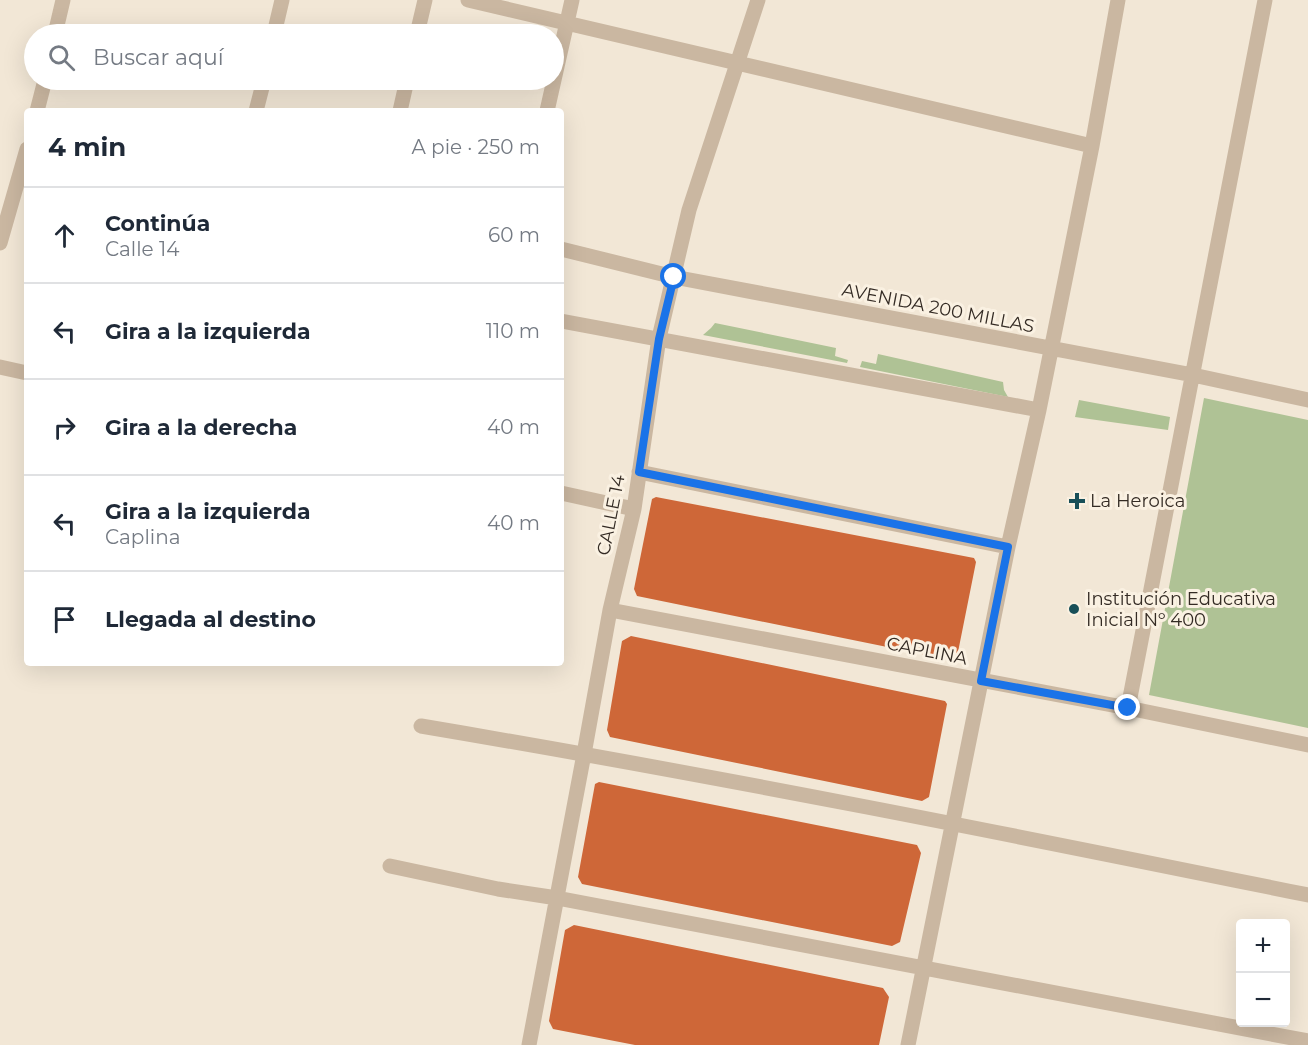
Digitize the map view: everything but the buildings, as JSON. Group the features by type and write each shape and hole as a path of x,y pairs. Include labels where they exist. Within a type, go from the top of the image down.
{"street":[{"path":"57,24 63,0"},
{"path":"276,24 282,0"},
{"path":"419,24 425,0"},
{"path":"468,0 1092,146"},
{"path":"564,36 572,0"},
{"name":"CALLE 14","path":"534,1044 557,898 610,610 634,509 659,339 689,210 758,0"},
{"path":"908,1045 1008,547 1052,349 1118,0"},
{"path":"1128,708 1265,0"},
{"path":"39,108 43,90"},
{"path":"257,108 261,90"},
{"path":"401,108 405,90"},
{"path":"548,108 552,90"},
{"path":"0,243 24,159"},
{"name":"AVENIDA 200 MILLAS","path":"564,250 674,277 1193,375 1308,400"},
{"path":"564,322 1039,410"},
{"path":"0,367 24,372"},
{"path":"639,472 1008,547"},
{"path":"564,494 634,509"},
{"name":"CAPLINA","path":"610,610 1128,708 1308,745"},
{"path":"421,726 952,823 1308,894"},
{"path":"390,866 498,890 557,898 1308,1041"}],"green space":[{"path":"715,323 836,348 835,356 848,360 847,363 703,335"},
{"path":"878,354 1003,382 1008,397 860,367 862,361 876,364"},
{"path":"1204,398 1308,420 1308,728 1149,695"},
{"path":"1079,400 1170,417 1168,430 1075,417"}],"place":[{"name":"La Heroica","path":"1077,501"},
{"name":"Institución Educativa Inicial Nº 400","path":"1074,609"}],"route":[{"path":"674,277 659,339 639,472 1008,547 981,681 1128,708"}]}
